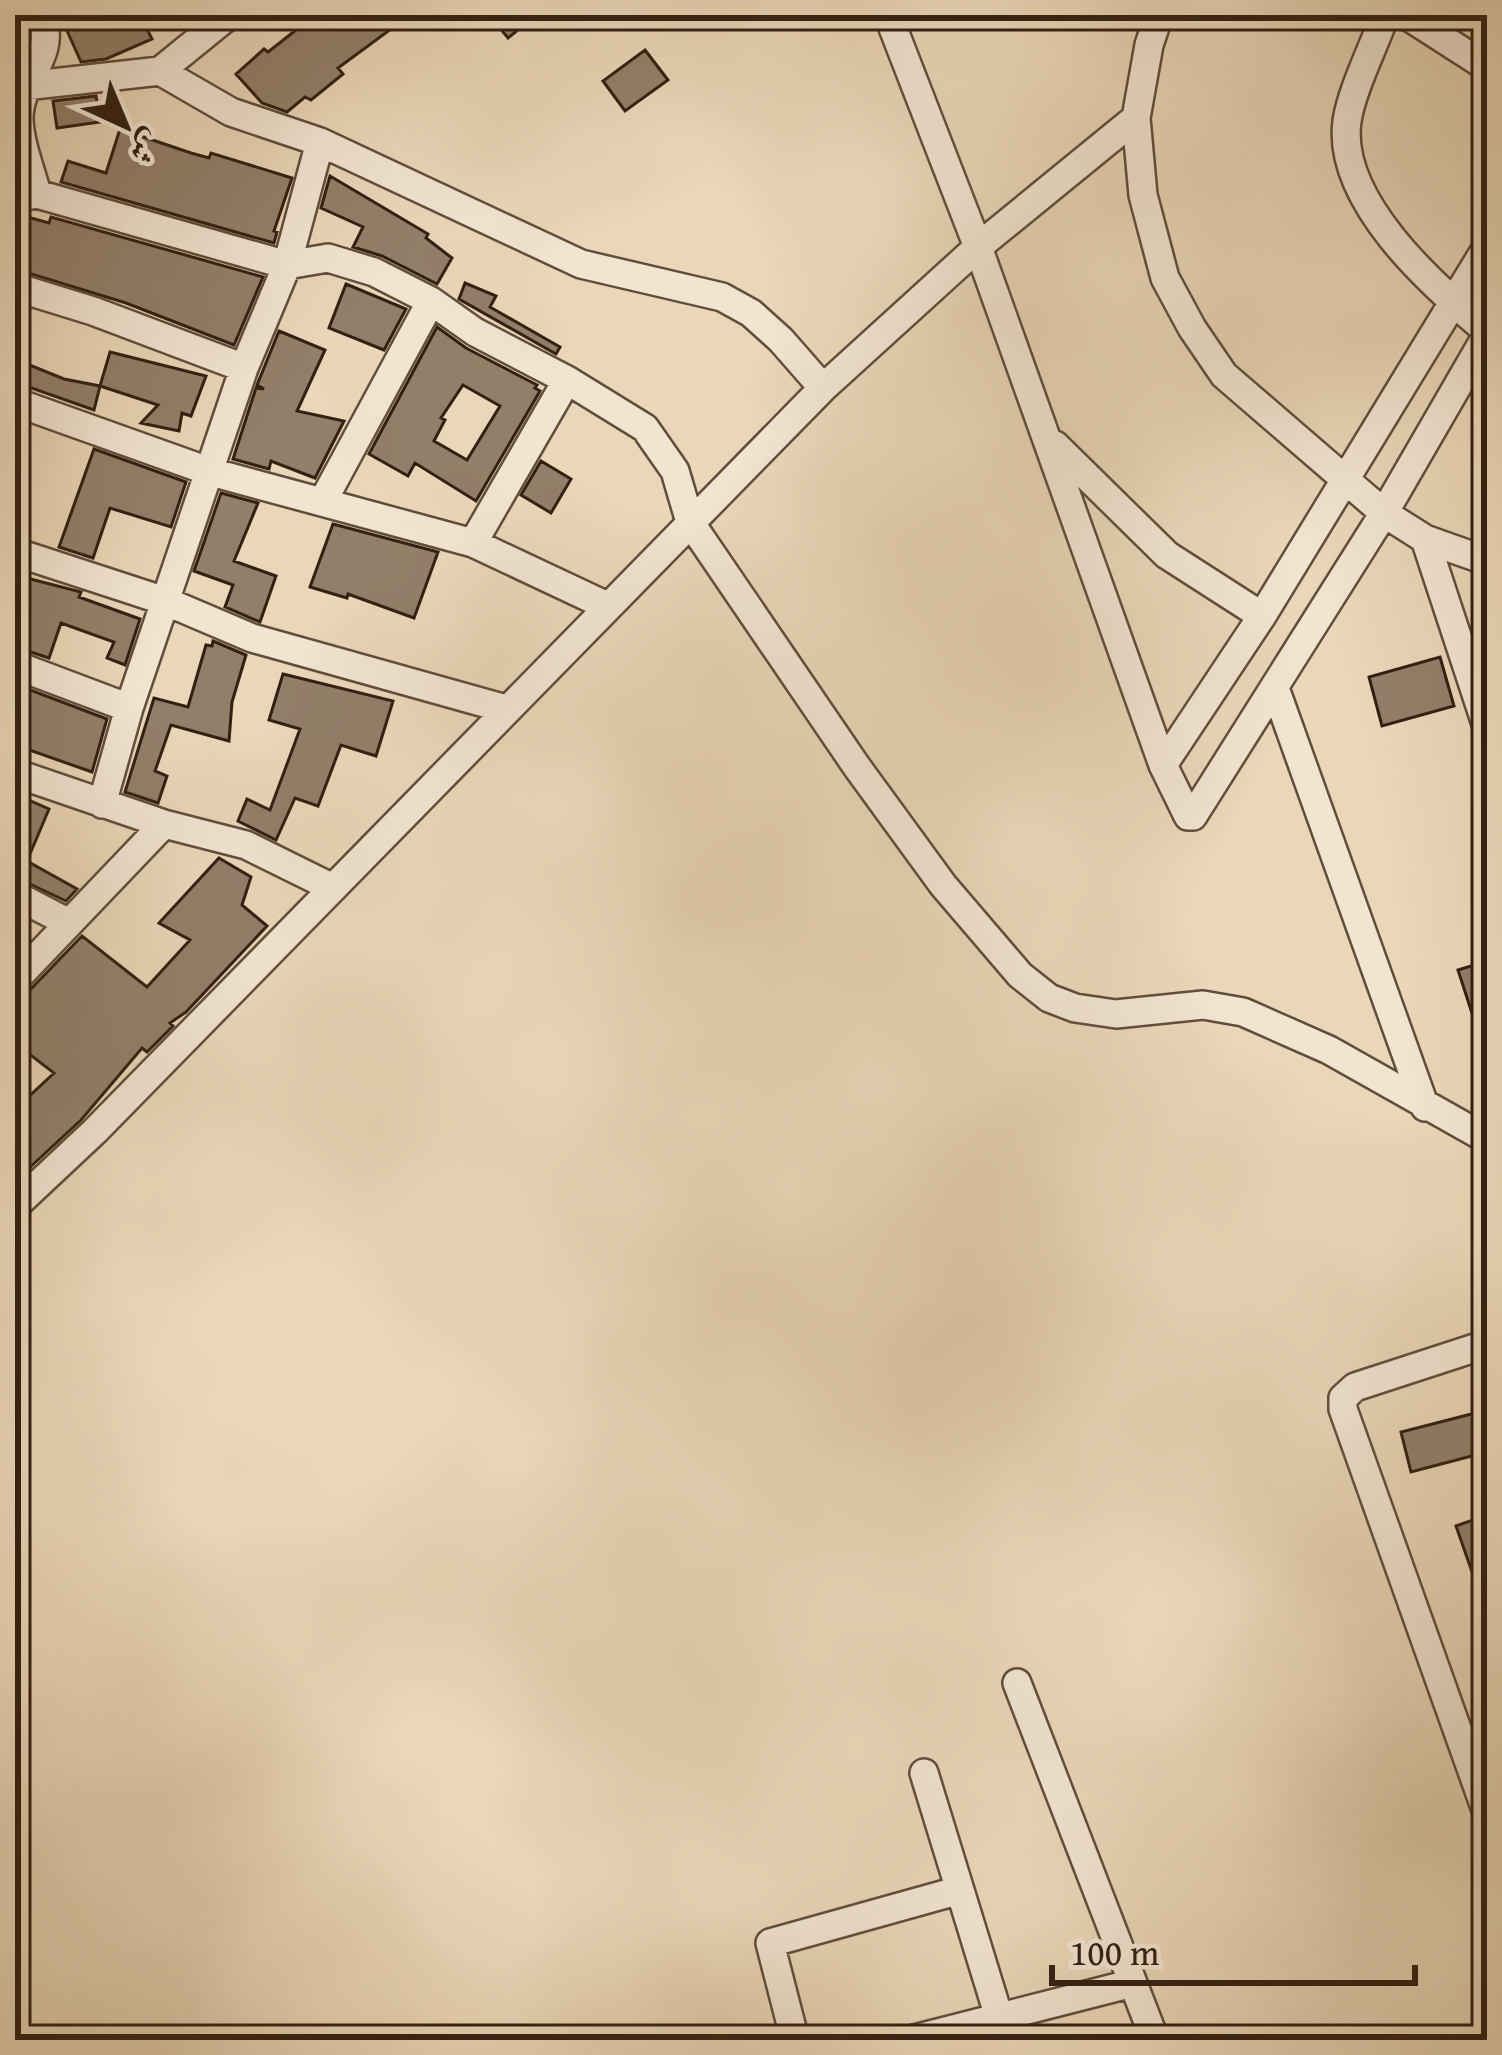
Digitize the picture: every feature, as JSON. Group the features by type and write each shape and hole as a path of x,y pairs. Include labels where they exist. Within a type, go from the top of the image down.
{"street":[{"path":"41,15 46,41 43,61 20,85 26,196 287,265 328,258 353,263 431,301 475,332 645,428 675,471 690,522 893,818 1019,975 1049,998 1075,1008 1117,1014 1203,1005 1243,1012 1329,1050 1487,1139"},
{"path":"20,85 160,71 230,15"},
{"path":"888,15 978,247 1163,765 1186,814 1192,816 1384,513 1487,333 1395,243 1370,207 1349,159 1347,120 1385,15"},
{"path":"1159,15 1136,118 1143,195 1165,278 1192,328 1224,374 1384,513 1425,539 1487,562"},
{"path":"1406,15 1487,67"},
{"path":"160,71 231,112 320,142 581,264 722,297 751,313 823,388"},
{"path":"15,1206 95,1131 823,388 978,247 1136,118"},
{"path":"102,804 129,708 244,368 287,265 320,142"},
{"path":"1163,765 1262,616 1487,247"},
{"path":"15,287 244,368"},
{"path":"323,501 431,301"},
{"path":"473,543 567,380"},
{"path":"15,402 212,472 473,543 607,606"},
{"path":"1048,438 1167,555 1262,616"},
{"path":"1425,539 1487,727"},
{"path":"15,553 165,601 251,638 506,709"},
{"path":"15,665 129,708"},
{"path":"1275,688 1426,1107"},
{"path":"15,773 164,824 246,845 333,888"},
{"path":"15,980 164,824"},
{"path":"15,896 67,922"},
{"path":"1487,1344 1355,1387 1343,1398 1343,1409 1487,1813"},
{"path":"1017,1683 1155,2040"},
{"path":"924,1773 1003,2029"},
{"path":"795,2040 770,1942 960,1890"},
{"path":"910,2040 1003,2029 1133,1983"}],"building":[{"path":"60,15 140,15 152,39 106,59 81,62"},
{"path":"315,15 410,15 338,68 343,74 311,100 305,97 287,112 262,103 236,74"},
{"path":"489,15 536,15 508,38"},
{"path":"645,50 668,80 625,111 603,81"},
{"path":"96,96 100,122 57,128 53,101"},
{"path":"120,129 191,153 209,158 211,153 292,178 274,243 61,182 68,161 106,173"},
{"path":"330,176 428,234 426,238 452,258 437,284 353,247 363,227 321,208"},
{"path":"20,215 49,223 51,217 263,277 234,345 126,303 15,269"},
{"path":"465,283 496,296 490,307 560,347 556,354 459,299"},
{"path":"346,284 406,309 384,350 329,328"},
{"path":"437,327 540,391 476,501 415,463 408,476 369,454","holes":["463,385 500,406 467,460 434,441 445,420 441,418"]},
{"path":"279,331 325,350 297,411 344,421 315,478 271,461 269,469 233,459 256,388 264,389 257,385"},
{"path":"110,352 206,376 191,416 182,413 179,431 141,423 158,405 100,386"},
{"path":"22,362 64,379 100,386 94,410 20,384"},
{"path":"94,449 186,482 171,527 110,508 93,558 59,547"},
{"path":"541,461 571,479 551,513 521,495"},
{"path":"221,493 258,503 234,561 276,576 260,622 225,607 233,585 194,571"},
{"path":"333,524 438,552 414,618 348,594 347,598 310,587"},
{"path":"15,575 81,592 79,597 140,619 125,665 107,658 114,642 61,623 49,658 15,647"},
{"path":"213,641 246,655 232,702 229,741 171,725 155,771 167,776 158,803 125,792 154,698 188,707 206,645 212,646"},
{"path":"1440,657 1454,706 1382,726 1369,677"},
{"path":"283,674 393,701 376,756 341,745 318,806 295,798 276,840 238,821 247,799 270,810 300,729 269,720"},
{"path":"25,688 107,719 92,772 15,745 15,715"},
{"path":"15,794 49,809 27,861 77,889 66,901 15,877"},
{"path":"219,858 251,877 242,905 267,926 147,1052 142,1048 81,1120 15,1181 15,1092 25,1100 54,1073 15,1043 15,998 28,992 82,936 147,987 190,940 159,923"},
{"path":"1487,961 1487,1046 1483,1047 1458,970"},
{"path":"1487,1410 1487,1452 1411,1472 1401,1432"},
{"path":"1487,1515 1487,1605 1484,1606 1456,1526"}]}
